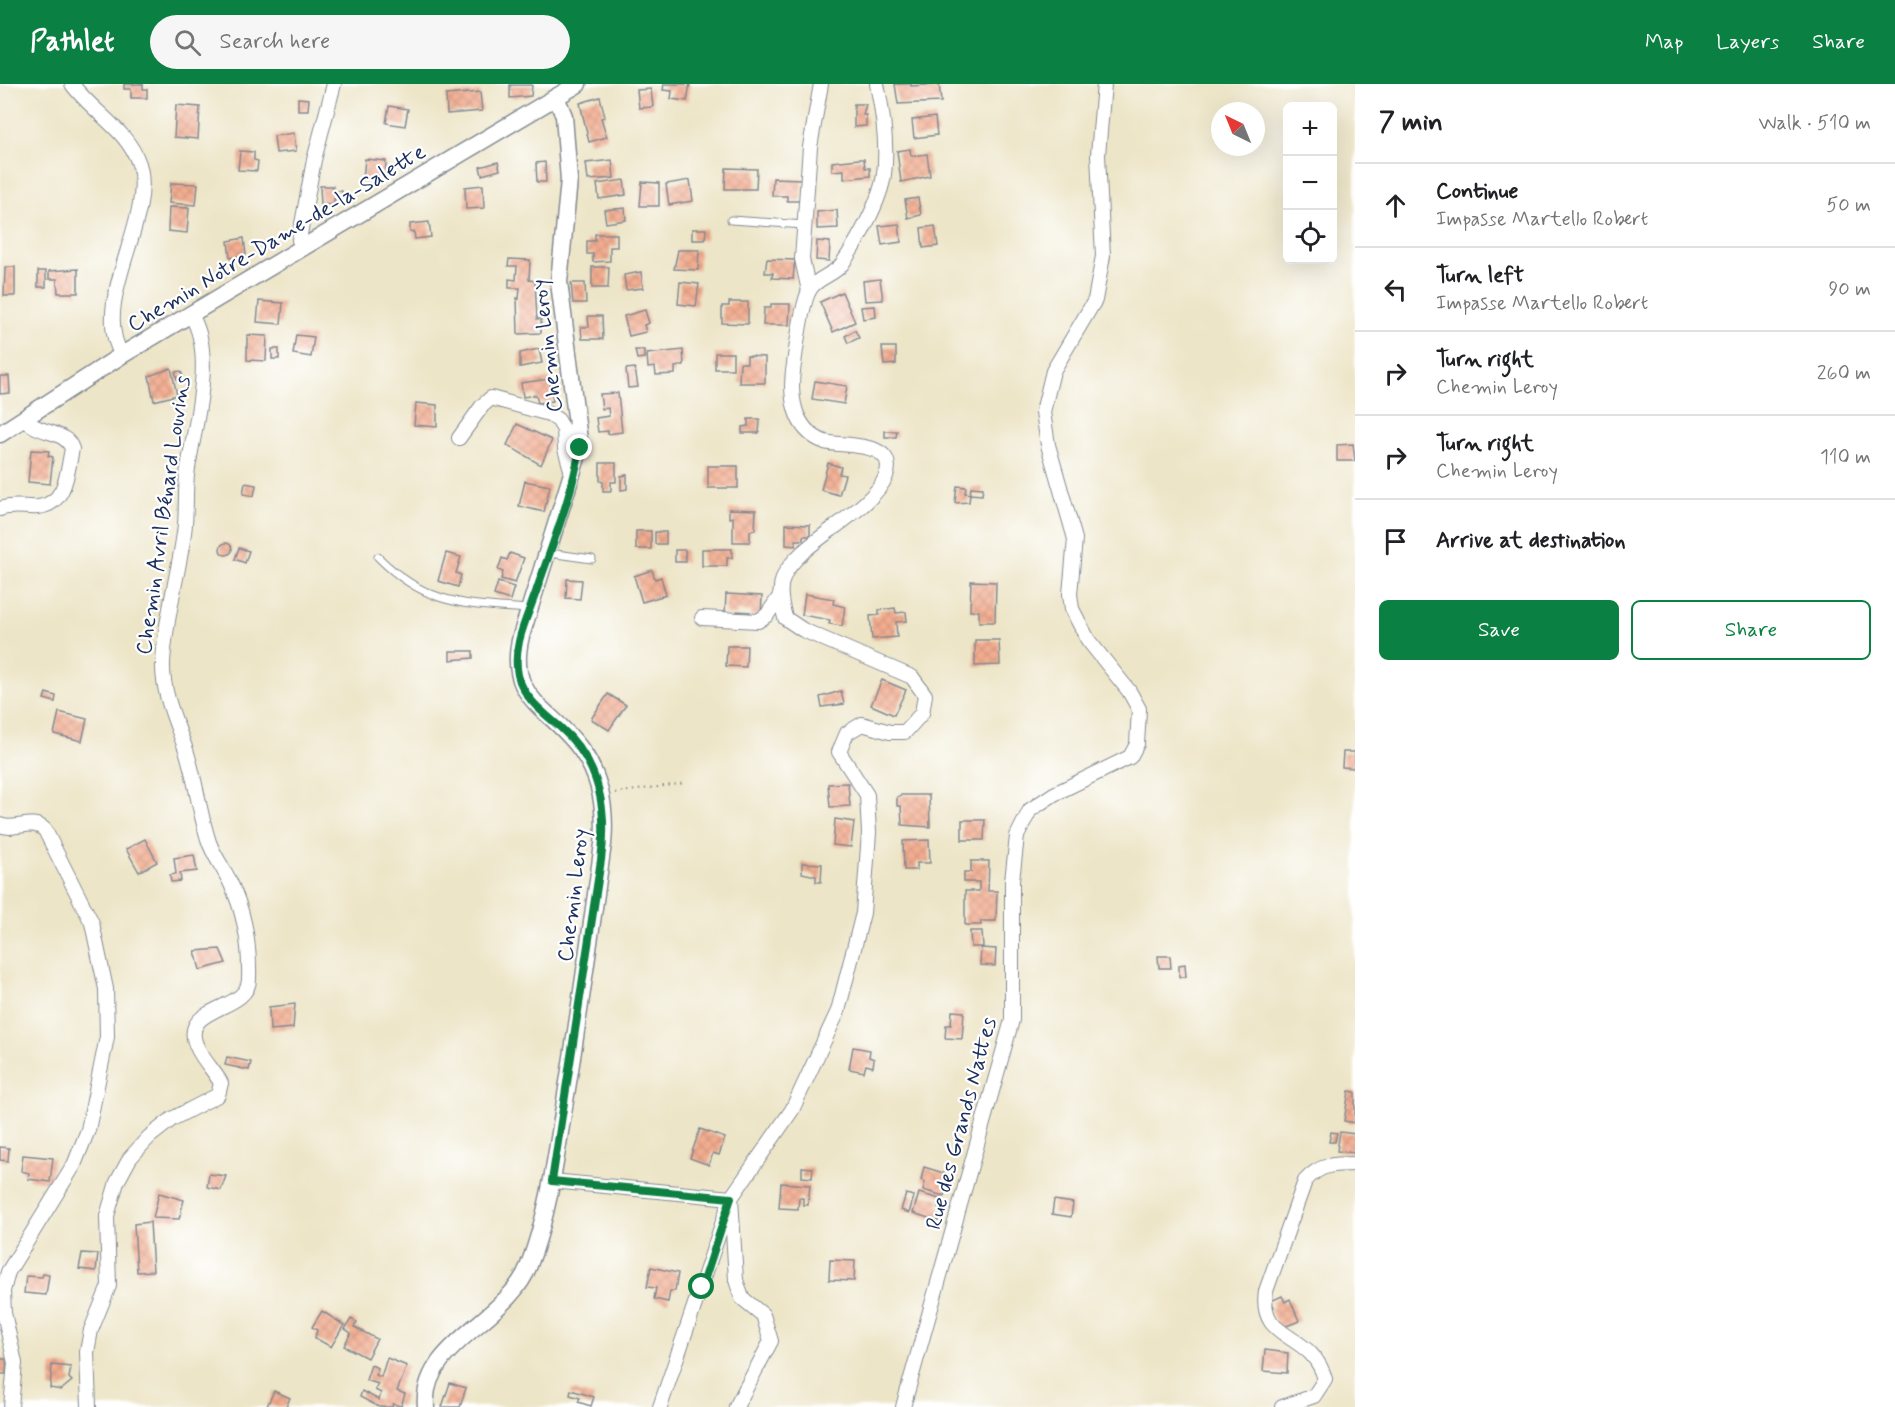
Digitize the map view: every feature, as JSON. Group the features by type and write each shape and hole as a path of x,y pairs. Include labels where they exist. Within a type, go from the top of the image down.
{"street":[{"path":"72,84 126,139 139,166 142,183 139,201 115,304 112,327 122,355"},
{"path":"302,247 299,240 314,160 334,84"},
{"path":"660,1407 731,1198 792,1110 837,1011 863,913 869,833 867,795 839,752 847,733 862,724 890,732 905,732 922,713 925,695 912,677 802,630 785,618 780,596 783,577 795,561 872,495 885,478 887,470 883,458 871,448 825,442 814,436 801,421 794,407 791,380 809,291 802,260 810,147 821,84"},
{"path":"809,291 817,281 840,267 863,231 884,175 884,119 877,84"},
{"name":"Rue des Grands Nattes","path":"903,1407 1012,1020 1012,881 1017,836 1030,810 1054,794 1130,757 1137,744 1139,709 1129,691 1088,640 1072,609 1070,594 1075,539 1048,445 1043,412 1053,371 1095,300 1103,256 1098,155 1104,84"},
{"name":"Chemin Notre-Dame-de-la-Salette","path":"0,434 122,355 566,89"},
{"name":"Chemin Leroy","path":"426,1407 427,1381 439,1361 499,1306 515,1289 529,1267 552,1181 602,852 604,830 601,794 583,752 571,737 537,707 520,681 517,665 518,646 573,476 580,440 558,282 569,180 564,116 566,89"},
{"name":"Chemin Avril Bénard Louvins","path":"89,1407 87,1352 92,1330 109,1286 107,1216 117,1182 130,1158 149,1137 172,1119 218,1095 221,1083 197,1049 194,1036 197,1024 215,1009 241,998 246,992 249,979 243,917 237,897 210,845 188,757 166,691 163,667 164,643 184,531 187,475 203,363 200,338 191,315"},
{"path":"459,438 482,406 492,398 549,414 558,420 564,430 565,449 573,476"},
{"path":"0,509 9,506 48,504 57,499 64,486 70,444 66,439 36,429 25,418"},
{"path":"702,618 758,621 767,615 780,596"},
{"path":"0,825 5,828 34,824 45,830 92,922 106,989 107,1037 88,1130 74,1165 12,1263 3,1291 4,1313 15,1363 11,1407"},
{"path":"1282,1407 1314,1396 1325,1379 1321,1365 1311,1352 1271,1324 1264,1304 1266,1291 1305,1181 1319,1168 1328,1165 1355,1164"},
{"path":"552,1181 731,1198"},
{"path":"731,1198 736,1280 742,1298 763,1315 771,1341 736,1407"}],"lane":[{"path":"731,220 805,225"},
{"path":"549,553 592,560"},
{"path":"378,557 406,581 441,600 530,609"}],"path":[{"path":"601,794 629,793 686,783"}],"building":[{"path":"124,84 143,84 143,89 147,89 147,98 131,98 131,89 124,89"},
{"path":"664,84 690,84 687,101 671,99 672,91 663,90"},
{"path":"895,84 911,84 911,86 939,84 941,102 898,104"},
{"path":"510,85 532,85 531,96 510,98"},
{"path":"651,89 653,107 639,108 637,90"},
{"path":"480,92 482,111 447,114 446,95"},
{"path":"600,97 605,117 601,118 607,137 589,142 580,103"},
{"path":"298,98 309,99 308,110 298,110"},
{"path":"854,104 866,104 863,115 866,115 866,126 854,127"},
{"path":"176,105 200,107 198,139 174,137"},
{"path":"389,106 408,109 405,126 386,123"},
{"path":"935,117 937,135 914,138 912,120"},
{"path":"294,133 296,151 276,153 274,136"},
{"path":"910,149 911,156 927,154 930,176 901,182 897,151"},
{"path":"240,151 254,152 254,160 258,161 257,171 238,170"},
{"path":"365,159 386,161 385,180 363,179"},
{"path":"864,159 865,168 870,168 870,176 844,179 844,170 832,171 832,162"},
{"path":"612,160 614,178 588,180 586,163"},
{"path":"498,162 500,170 482,175 480,167"},
{"path":"545,162 546,182 537,182 536,163"},
{"path":"726,168 757,169 756,189 725,189"},
{"path":"773,178 802,179 801,201 787,201 787,196 772,196"},
{"path":"624,180 626,195 599,199 597,184"},
{"path":"690,180 693,201 669,205 666,184"},
{"path":"642,182 659,183 659,206 640,206"},
{"path":"171,183 198,184 196,205 169,203"},
{"path":"483,185 484,208 466,209 465,187"},
{"path":"320,186 333,186 333,191 342,191 342,199 334,199 334,204 321,205"},
{"path":"918,198 921,215 908,218 905,200"},
{"path":"169,207 189,208 187,233 168,231"},
{"path":"625,208 626,220 606,223 604,210"},
{"path":"837,210 838,228 817,229 817,212"},
{"path":"429,222 431,237 415,239 414,232 410,232 410,224"},
{"path":"899,224 901,242 882,245 879,226"},
{"path":"935,226 938,246 923,248 921,228"},
{"path":"692,229 706,229 705,240 692,240"},
{"path":"595,234 617,234 617,247 610,247 610,261 593,262 593,254 587,254 587,241 595,241"},
{"path":"244,238 246,255 230,258 228,241"},
{"path":"817,241 830,242 829,261 816,260"},
{"path":"678,250 699,250 698,270 674,269"},
{"path":"509,259 530,260 529,280 535,281 537,319 541,319 541,333 518,334 517,298 519,299 520,288 509,288 509,279 516,280 517,266 508,266"},
{"path":"767,259 795,260 793,279 772,278 773,273 765,273"},
{"path":"5,267 15,267 15,296 4,296"},
{"path":"592,267 609,267 608,288 592,288"},
{"path":"78,269 78,293 58,293 57,279 49,279 49,271"},
{"path":"38,271 46,271 46,287 38,287"},
{"path":"641,272 643,288 626,290 624,275"},
{"path":"880,279 883,300 865,301 863,281"},
{"path":"680,282 699,284 696,306 678,304"},
{"path":"571,283 585,283 586,303 573,303"},
{"path":"842,292 855,322 833,332 820,302"},
{"path":"259,301 283,303 281,324 257,322"},
{"path":"729,302 748,302 748,324 722,323 722,306 729,306"},
{"path":"771,304 790,304 789,325 763,325 764,308 771,308"},
{"path":"875,306 876,317 863,319 861,307"},
{"path":"645,310 649,323 644,325 646,332 629,336 624,316"},
{"path":"588,316 602,316 603,339 582,339 581,327 589,327"},
{"path":"855,330 859,338 848,343 845,336"},
{"path":"247,335 267,336 266,361 247,360"},
{"path":"296,335 314,337 311,357 293,354"},
{"path":"882,347 896,347 896,364 884,365"},
{"path":"272,349 279,349 279,359 272,359"},
{"path":"539,349 542,363 520,367 520,353"},
{"path":"635,350 644,350 644,358 637,359"},
{"path":"683,350 684,365 675,367 675,374 656,375 655,367 648,368 647,354"},
{"path":"715,353 733,353 733,369 715,369"},
{"path":"747,356 765,357 765,383 739,383 740,363 747,363"},
{"path":"171,368 177,395 154,401 149,376"},
{"path":"635,368 638,387 628,388 626,369"},
{"path":"181,371 184,380 178,382 175,372"},
{"path":"0,376 9,376 10,393 0,394"},
{"path":"549,379 553,401 538,403 536,395 523,397 521,383"},
{"path":"815,381 847,386 844,404 812,399"},
{"path":"618,393 622,432 608,434 608,431 598,432 596,418 609,416 608,408 602,409 600,394"},
{"path":"416,403 437,405 437,427 414,425"},
{"path":"748,419 760,419 759,433 742,433 742,427 748,426"},
{"path":"517,424 552,440 541,465 507,445"},
{"path":"885,431 897,431 896,437 885,437"},
{"path":"1353,444 1355,461 1337,461 1337,445"},
{"path":"31,450 49,451 48,456 53,457 50,484 28,482"},
{"path":"600,463 616,463 616,482 611,482 611,491 603,491 603,482 600,481"},
{"path":"828,463 841,467 839,474 845,475 839,495 821,490"},
{"path":"708,466 738,466 738,488 708,488"},
{"path":"627,475 627,489 621,490 621,476"},
{"path":"525,481 550,486 544,512 519,506"},
{"path":"245,483 256,485 254,496 243,494"},
{"path":"957,486 966,487 965,493 970,494 969,502 955,503"},
{"path":"971,487 983,488 982,495 970,494"},
{"path":"729,509 756,510 755,530 750,531 750,542 733,542 733,517 729,518"},
{"path":"786,524 810,525 810,536 803,536 803,540 796,540 796,546 786,545"},
{"path":"636,531 651,531 651,549 636,549"},
{"path":"655,532 666,532 666,544 655,544"},
{"path":"228,543 232,549 228,555 224,555 220,547"},
{"path":"239,548 249,551 245,563 235,559"},
{"path":"702,549 732,549 732,558 727,558 727,566 702,566"},
{"path":"675,550 685,550 686,562 675,562"},
{"path":"446,553 461,557 456,573 461,575 458,587 438,581"},
{"path":"510,553 524,558 515,583 501,579 503,572 498,570 502,558 507,560"},
{"path":"652,570 655,579 661,577 666,595 642,602 634,576"},
{"path":"567,579 582,580 580,599 566,598"},
{"path":"971,581 996,582 995,622 979,622 979,611 970,611"},
{"path":"498,582 514,587 510,600 494,595"},
{"path":"726,594 762,596 761,616 750,616 750,612 737,611 737,615 725,615"},
{"path":"805,594 834,599 833,604 845,607 842,626 829,624 830,620 802,615"},
{"path":"895,608 896,613 906,612 907,621 896,622 897,637 872,639 870,616 879,615 879,610"},
{"path":"975,640 999,640 1000,665 975,666"},
{"path":"727,646 747,646 746,667 726,666"},
{"path":"450,651 473,651 473,658 450,660"},
{"path":"882,680 906,690 894,715 871,705"},
{"path":"841,691 844,704 822,707 820,697"},
{"path":"46,693 56,696 55,702 44,699"},
{"path":"608,694 626,705 609,730 591,719"},
{"path":"59,712 87,719 82,741 54,734"},
{"path":"1343,752 1355,752 1355,768 1342,767"},
{"path":"848,783 850,806 830,807 828,784"},
{"path":"929,795 930,827 902,825 901,806 897,806 897,797"},
{"path":"835,819 854,822 851,847 833,845"},
{"path":"962,820 985,820 984,840 962,840"},
{"path":"145,839 157,862 139,872 126,849"},
{"path":"929,840 930,863 917,863 917,870 904,870 903,841"},
{"path":"194,855 197,871 180,873 181,881 171,882 170,875 176,874 174,858"},
{"path":"971,861 989,861 988,891 997,891 996,921 981,921 981,925 965,925 965,891 979,891 979,882 964,882 964,872 971,872"},
{"path":"802,863 822,864 821,882 816,882 816,876 802,873"},
{"path":"970,931 982,931 983,947 971,947"},
{"path":"981,948 996,949 995,966 980,965"},
{"path":"220,949 226,963 200,970 195,951"},
{"path":"1158,956 1170,956 1171,968 1159,968"},
{"path":"1185,964 1186,977 1179,977 1179,965"},
{"path":"295,1004 293,1028 270,1030 269,1007"},
{"path":"952,1011 964,1012 962,1039 945,1038 946,1025 951,1025"},
{"path":"853,1047 870,1050 869,1057 874,1059 873,1067 866,1065 864,1072 849,1069"},
{"path":"227,1057 251,1062 249,1070 225,1065"},
{"path":"1349,1091 1355,1092 1355,1123 1344,1121"},
{"path":"700,1129 725,1138 719,1155 713,1153 709,1165 690,1158"},
{"path":"1331,1132 1337,1133 1335,1142 1329,1142"},
{"path":"1340,1132 1355,1134 1355,1153 1337,1151"},
{"path":"0,1147 9,1148 8,1161 0,1160"},
{"path":"23,1155 53,1158 50,1182 28,1179 29,1173 21,1171"},
{"path":"802,1167 813,1168 812,1178 802,1177"},
{"path":"924,1167 950,1175 944,1196 923,1190 925,1182 921,1180"},
{"path":"209,1174 226,1176 221,1190 207,1187"},
{"path":"781,1183 810,1185 808,1205 803,1205 803,1198 799,1198 798,1209 779,1208"},
{"path":"159,1193 184,1200 179,1219 153,1218"},
{"path":"919,1193 940,1199 938,1207 941,1209 938,1221 913,1213"},
{"path":"906,1194 914,1196 909,1213 901,1210"},
{"path":"1054,1200 1073,1203 1071,1217 1052,1214"},
{"path":"150,1222 153,1271 137,1272 134,1224"},
{"path":"82,1253 98,1254 96,1271 79,1269"},
{"path":"830,1260 855,1261 854,1281 829,1280"},
{"path":"651,1267 678,1273 675,1291 670,1291 668,1302 654,1299 656,1288 647,1287"},
{"path":"43,1274 49,1275 46,1295 24,1293 26,1276 42,1277"},
{"path":"1282,1296 1285,1302 1290,1299 1299,1321 1279,1329 1270,1309 1274,1307 1271,1301"},
{"path":"322,1311 344,1325 331,1347 315,1338 317,1330 312,1327"},
{"path":"351,1319 357,1322 354,1327 377,1339 367,1358 344,1346 351,1333 345,1329"},
{"path":"1265,1350 1288,1353 1287,1373 1263,1371"},
{"path":"387,1358 407,1366 397,1391 405,1394 401,1406 393,1404 392,1407 379,1407 360,1397 362,1391 379,1400 381,1393 375,1390 378,1384 366,1380 371,1365 378,1368 376,1375 381,1377"},
{"path":"0,1359 6,1359 6,1374 0,1374"},
{"path":"52,1365 71,1367 69,1378 72,1381 61,1390 50,1388"},
{"path":"450,1383 466,1388 460,1407 442,1407"},
{"path":"571,1390 594,1397 591,1406 578,1402 580,1398 570,1395"},
{"path":"274,1391 290,1398 286,1407 267,1406"}],"route":[{"path":"580,448 518,646 517,665 522,687 529,697 571,737 586,757 599,788 604,815 601,860 552,1181 731,1198 702,1287"}]}
